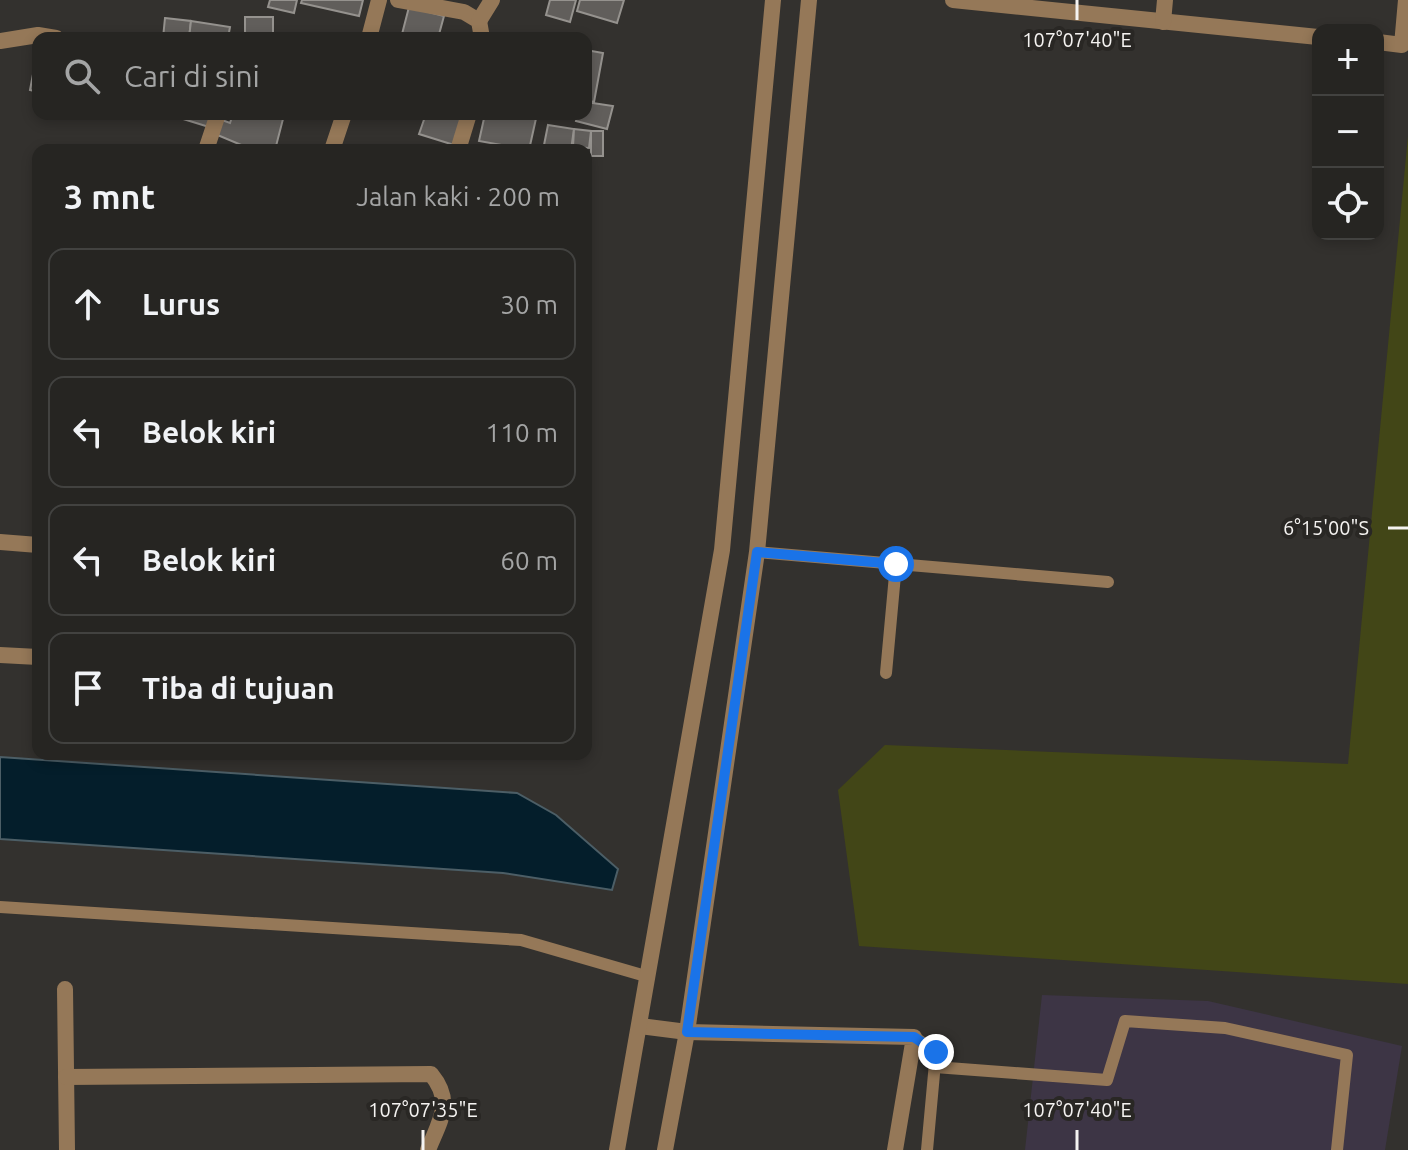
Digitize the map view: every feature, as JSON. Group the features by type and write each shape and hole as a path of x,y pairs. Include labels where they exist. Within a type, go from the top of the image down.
{"street":[{"path":"371,32 379,0"},
{"path":"398,0 464,12 481,30 492,0"},
{"path":"617,1150 722,550 773,0"},
{"path":"665,1150 687,1032 757,552 809,0"},
{"path":"953,0 1312,36"},
{"path":"1163,22 1165,0"},
{"path":"1384,43 1402,45 1406,0"},
{"path":"0,41 32,36"},
{"path":"208,144 216,120"},
{"path":"334,144 342,120"},
{"path":"460,144 467,120"},
{"path":"0,542 32,545"},
{"path":"0,655 32,657"},
{"path":"65,989 67,1150"},
{"path":"640,1026 687,1032 914,1037 895,1150"},
{"path":"66,1077 431,1074 443,1090 443,1110 428,1150"}],"lane":[{"path":"757,552 1108,582"},
{"path":"886,673 896,564"},
{"path":"0,907 521,940 649,977"},
{"path":"935,1067 1107,1080 1125,1021 1225,1028 1347,1055 1337,1150"},
{"path":"914,1037 936,1052 927,1150"}],"shaded area":[{"path":"1042,995 1208,1001 1402,1046 1385,1150 1025,1150"}],"green space":[{"path":"1408,136 1408,984 859,946 838,790 885,745 1348,764"}],"water":[{"path":"0,757 517,793 556,815 618,869 612,890 503,873 0,839"}],"building":[{"path":"270,0 297,0 294,13 268,7"},
{"path":"302,0 363,0 359,16 301,3"},
{"path":"550,0 576,0 570,22 546,15"},
{"path":"580,0 624,0 617,23 577,11"},
{"path":"409,7 444,16 440,32 403,32"},
{"path":"245,17 273,17 273,32 245,32"},
{"path":"165,18 191,21 190,32 164,32"},
{"path":"191,21 230,27 229,32 190,32"},
{"path":"592,51 603,53 592,102"},
{"path":"592,103 613,106 607,129 576,121 592,120"},
{"path":"186,120 211,120 209,127"},
{"path":"222,120 230,123 231,120 283,120 277,144 239,144 215,134"},
{"path":"424,120 462,120 454,144 419,134"},
{"path":"484,120 536,120 530,144 479,141"},
{"path":"548,125 574,129 572,144 544,144"},
{"path":"574,129 591,131 589,144 573,144"},
{"path":"591,131 603,131 603,156 592,156"}],"route":[{"path":"896,564 757,552 687,1032 914,1037 936,1052"}]}
